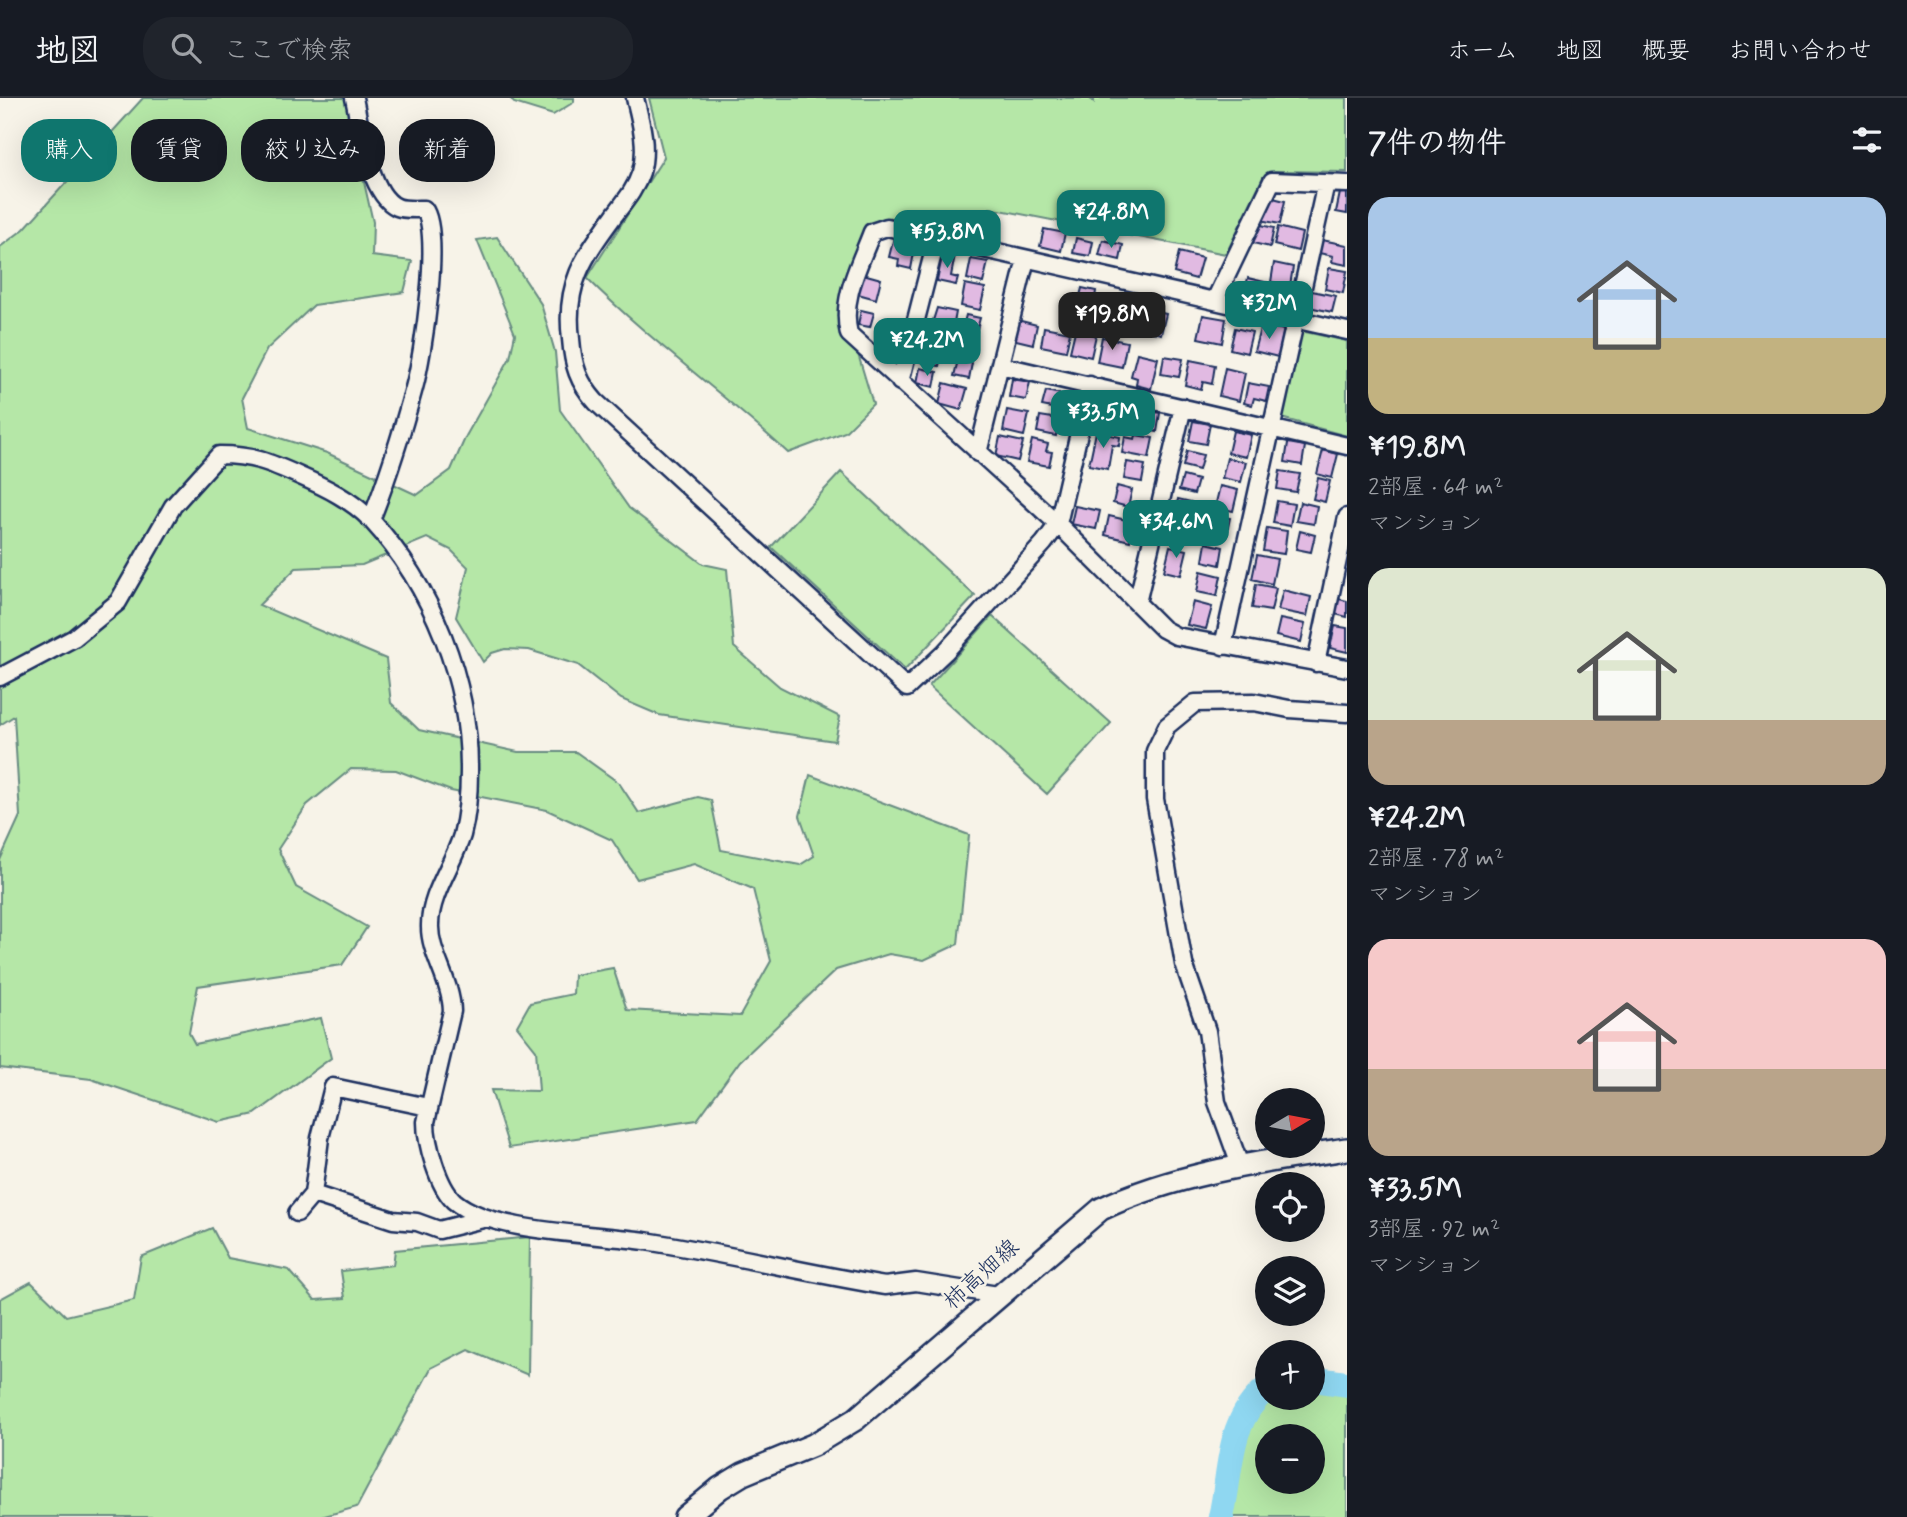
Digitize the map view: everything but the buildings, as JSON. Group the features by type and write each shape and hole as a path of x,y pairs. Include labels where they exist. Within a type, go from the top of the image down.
{"main road":[{"name":"柿高畑線","path":"685,1517 720,1488 743,1474 813,1445 856,1419 1101,1209 1147,1190 1241,1168 1347,1149"}],"street":[{"path":"354,98 362,136 379,191 398,207 424,209 429,216 433,248 414,387 371,520"},
{"path":"635,98 644,139 641,170 633,192 585,258 570,291 573,363 578,379 596,402 907,688 945,652 1058,524 1090,386"},
{"path":"1215,300 1272,181 1283,179 1347,184"},
{"path":"1223,646 1326,183"},
{"path":"1347,331 887,227 872,232 850,290 846,322 849,334 1058,524 1163,629 1176,636 1223,646 1347,668"},
{"path":"900,382 937,238"},
{"path":"978,453 1026,259"},
{"path":"1000,365 1347,446"},
{"path":"1137,603 1183,407"},
{"path":"0,677 74,638 118,602 173,506 219,455 249,455 322,486 371,520 417,582 448,648 461,703 469,771 462,835 433,906 429,925 432,943 452,995 452,1011 428,1107 426,1138 444,1185 454,1200 487,1218 536,1229 644,1240 874,1284 916,1282 998,1296"},
{"path":"1316,663 1347,517"},
{"path":"1241,1168 1217,1102 1207,1031 1184,964 1155,799 1155,751 1167,726 1195,703 1254,702 1347,713"},
{"path":"297,1213 313,1194 320,1138 333,1087 428,1107"},
{"path":"313,1194 393,1220 417,1222 439,1230 487,1218"}],"green space":[{"path":"143,98 345,98 350,119 241,119 241,182 364,182 373,222 372,256 412,261 404,292 314,305 267,349 242,398 248,428 327,453 417,495 451,470 466,436 510,358 515,334 477,240 497,237 541,304 555,352 560,410 629,508 703,564 727,569 734,647 780,687 840,717 835,741 659,715 621,699 578,665 529,650 505,649 492,653 483,662 456,617 468,567 451,550 427,538 362,565 296,568 259,605 386,659 391,703 419,730 518,752 576,752 619,783 639,813 698,797 711,800 721,850 800,865 814,856 800,816 810,775 969,835 958,944 924,960 889,954 836,970 740,1061 697,1120 509,1148 491,1090 539,1091 536,1050 517,1026 530,1003 573,994 574,975 613,968 627,1010 740,1016 771,961 753,889 694,864 637,879 612,840 547,810 451,791 396,770 351,769 307,805 278,849 296,887 367,927 342,965 198,986 189,1033 195,1044 321,1018 331,1058 255,1114 219,1122 91,1079 0,1068 0,860 20,816 14,716 0,725 0,247 24,229 67,182 117,182 117,127"},
{"path":"510,98 574,98 574,102 553,115 514,103"},
{"path":"649,98 1089,98 1094,102 1094,98 1347,98 1347,172 1275,171 1263,177 1226,254 990,208 971,237 895,217 872,224 844,338 858,354 873,404 845,432 788,453 587,278 664,157"},
{"path":"1301,331 1347,341 1347,436 1281,418"},
{"path":"841,472 975,596 905,670 771,547"},
{"path":"992,616 1111,723 1047,794 929,686"},
{"path":"212,1228 228,1258 289,1270 315,1300 345,1298 341,1271 393,1265 395,1250 530,1237 528,1375 468,1349 431,1368 357,1507 321,1517 0,1517 0,1299 31,1282 66,1316 134,1300 141,1257"},
{"path":"1325,1391 1347,1394 1347,1517 1228,1517 1238,1453 1256,1410 1325,1410"}],"waterway":[{"path":"1325,1381 1347,1384"},
{"path":"1221,1517 1237,1431 1255,1400"}]}
